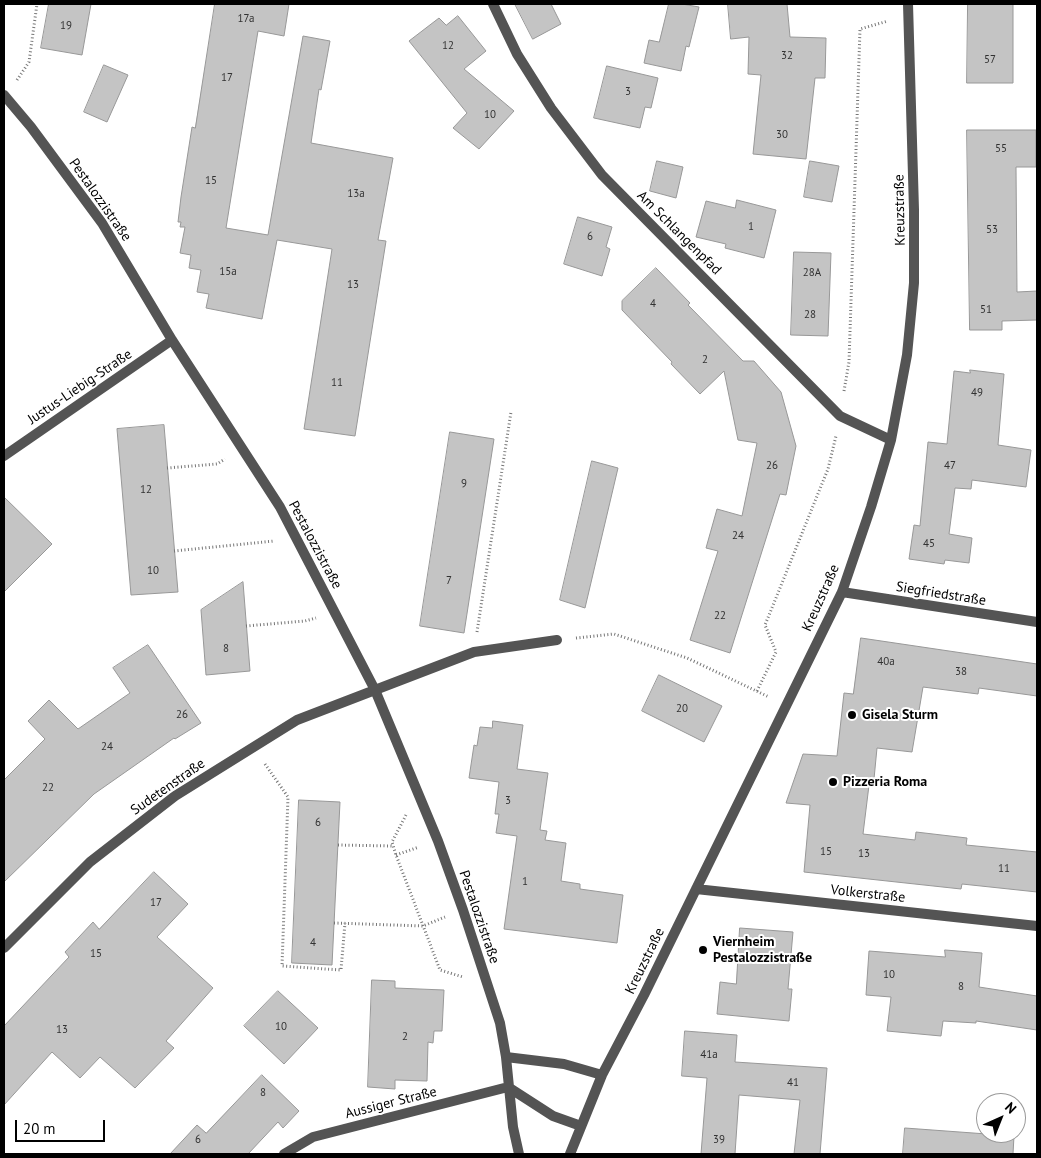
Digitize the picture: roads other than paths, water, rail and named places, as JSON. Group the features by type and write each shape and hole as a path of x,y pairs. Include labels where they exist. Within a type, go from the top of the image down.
{"street":[{"name":"Am Schlangenpfad","path":"493,4 517,54 541,92 602,175 840,416 891,440"},
{"name":"Kreuzstraße","path":"570,1154 602,1075 842,592 871,507 891,440 907,355 914,283 914,210 908,4"},
{"name":"Pestalozzistraße","path":"5,96 102,223 172,340 280,507 375,690 419,790 463,910 500,1023 506,1057 513,1127 519,1154"},
{"name":"Justus-Liebig-Straße","path":"4,456 172,340"},
{"name":"Siegfriedstraße","path":"842,592 1037,622"},
{"name":"Sudetenstraße","path":"4,948 90,862 175,796 297,720 474,652 557,640"},
{"name":"Volkerstraße","path":"696,889 1037,926"},
{"path":"506,1057 564,1064 602,1075"},
{"path":"508,1087 553,1116 581,1126"},
{"name":"Aussiger Straße","path":"284,1154 313,1137 508,1087"}],"place":[{"name":"Gisela Sturm","path":"852,715"},
{"name":"Pizzeria Roma","path":"833,782"},
{"name":"Viernheim Pestalozzistraße","path":"703,950"}]}
